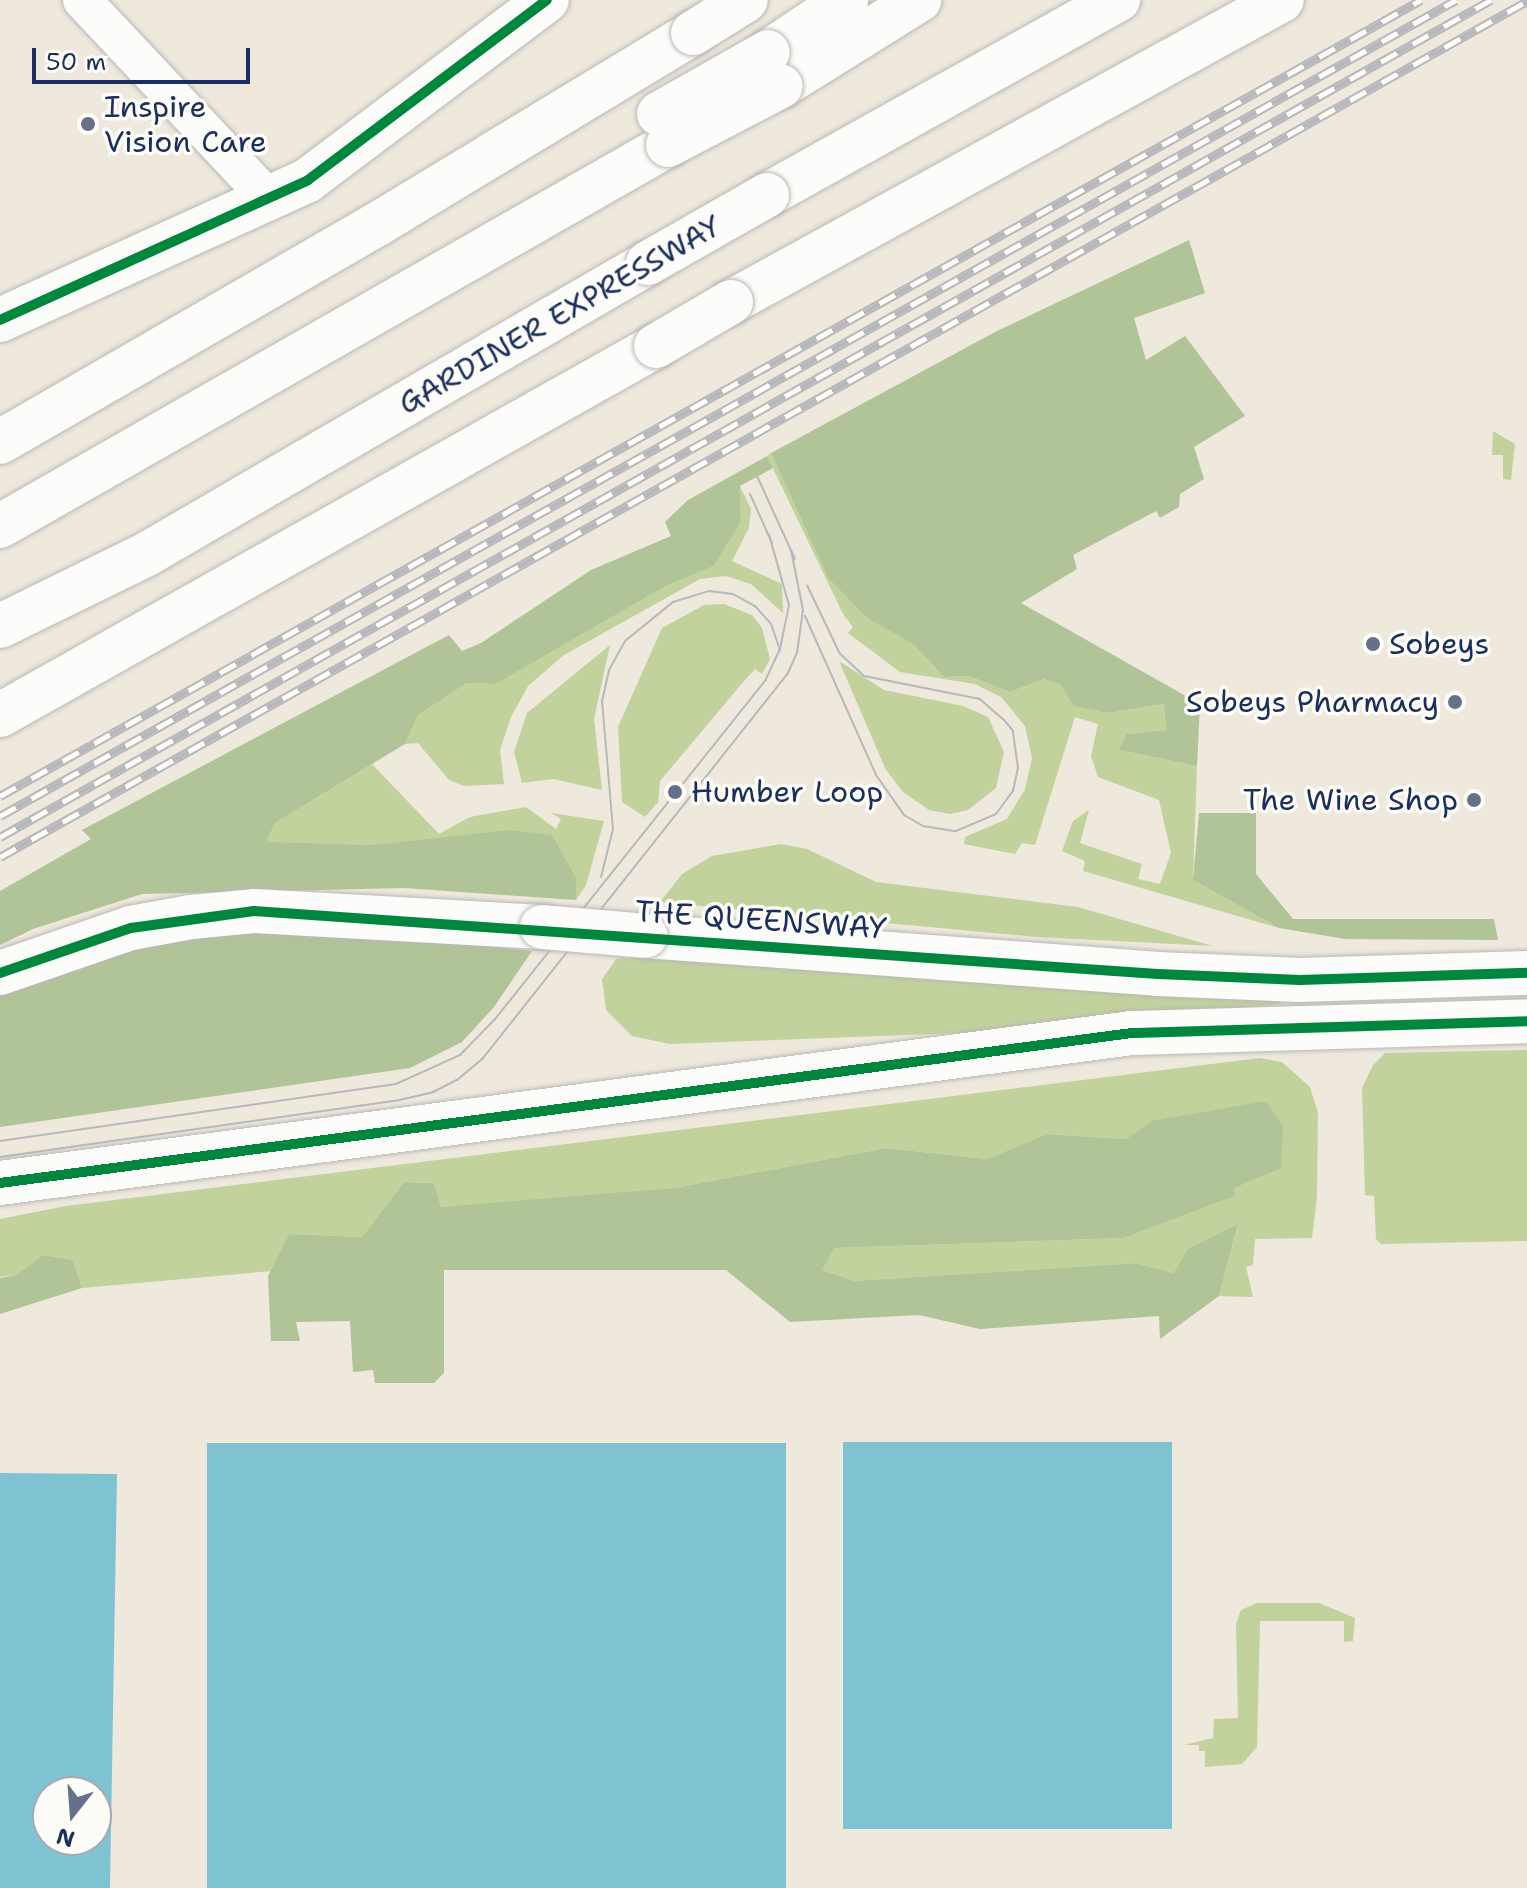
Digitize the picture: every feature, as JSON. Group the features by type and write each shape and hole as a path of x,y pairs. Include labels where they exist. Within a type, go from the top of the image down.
{"main road":[{"path":"0,320 308,180 547,0"},
{"path":"0,442 376,225 746,0"},
{"path":"774,69 846,0"},
{"path":"0,526 392,302 663,130 774,69 919,0"},
{"name":"GARDINER EXPRESSWAY","path":"0,626 147,554 767,195 1118,0"},
{"path":"0,715 731,302 1282,0"},
{"path":"0,649 147,554"},
{"name":"THE QUEENSWAY","path":"0,973 131,928 207,915 254,911 542,927 1206,976 1300,980 1527,973"},
{"path":"0,1183 1132,1033 1527,1021"}],"street":[{"path":"82,0 268,198"}],"green space":[{"path":"1189,240 1205,293 1134,318 1146,360 1185,336 1245,416 1194,447 1204,479 1180,494 1179,507 1160,518 1156,511 1073,555 1077,569 1021,603 1200,704 1197,766 1119,750 1126,734 1166,730 1164,704 1108,713 1073,706 1061,685 1044,679 1010,692 969,676 944,677 914,645 867,618 828,578 771,453 997,331"},
{"path":"1493,431 1515,444 1511,480 1503,479 1503,455 1492,455"},
{"path":"771,453 828,578 867,618 914,645 944,677 969,676 1010,692 1044,679 1061,685 1073,706 1108,713 1164,704 1166,730 1126,734 1119,750 1197,766 1193,880 1279,928 1083,871 1085,861 1062,851 1073,821 1089,810 1080,843 1142,864 1138,879 1160,884 1171,853 1159,800 1098,777 1091,756 1098,724 1075,717 1035,845 1022,843 1015,854 964,844 965,837 1007,819 1025,789 1032,758 1025,726 1001,697 975,684 900,672 848,633 853,627 843,614 767,456"},
{"path":"767,456 773,468 740,486 741,522 714,566 666,586 496,684 467,683 418,715 405,744 275,823 266,842 373,845 509,830 552,835 576,878 576,900 404,888 142,894 33,929 0,945 0,891 91,839 82,830 449,635 462,651 481,643 591,570 671,536 665,522 688,500"},
{"path":"740,486 751,509 749,528 732,561 782,584 783,613 751,584 726,576 700,579 564,655 528,686 511,717 500,750 504,784 464,786 449,780 418,743 405,744 418,715 467,683 496,684 666,586 714,566 741,522"},
{"path":"724,604 752,615 762,628 770,659 762,674 755,669 744,681 660,781 658,802 645,817 622,802 618,727 662,628 704,605"},
{"path":"610,645 594,719 602,790 553,779 522,783 514,752 527,713"},
{"path":"839,661 884,690 963,706 988,717 1004,752 996,788 968,810 950,814 929,810 903,792 886,770"},
{"path":"372,764 439,834 470,817 526,807 556,829 561,819 551,813 604,821 586,885 576,900 576,878 373,845 265,843 275,823"},
{"path":"1199,813 1256,813 1256,874 1293,919 1494,919 1498,940 1345,939 1279,928 1193,880"},
{"path":"781,844 807,849 876,882 1078,907 1213,946 1037,937 660,902 682,874 712,856"},
{"path":"239,932 372,933 532,951 494,1007 462,1042 410,1068 0,1127 0,995 32,979 153,943"},
{"path":"617,958 779,963 1281,999 1281,1004 1014,1031 670,1044 632,1036 606,1010 602,979"},
{"path":"1527,1050 1527,1241 1381,1244 1376,1239 1374,1196 1365,1195 1362,1088 1373,1065 1385,1053"},
{"path":"1260,1058 1282,1062 1310,1087 1318,1113 1317,1196 1312,1238 1255,1239 1253,1265 1246,1267 1253,1297 1219,1296 1238,1225 1174,1273 1136,1263 854,1281 822,1270 835,1248 1124,1238 1235,1196 1234,1188 1151,1121 1126,1139 1047,1134 987,1159 886,1148 674,1188 527,1202 441,1207 434,1183 404,1182 362,1237 289,1234 272,1271 82,1288 73,1260 43,1255 16,1275 0,1277 0,1219 66,1206"},
{"path":"1266,1101 1283,1127 1281,1168 1234,1188 1235,1196 1124,1238 835,1248 822,1270 854,1281 1136,1263 1174,1273 1188,1249 1238,1224 1219,1296 1160,1339 1159,1316 980,1329 919,1315 790,1322 726,1270 444,1270 444,1373 434,1383 375,1383 373,1370 353,1372 350,1321 296,1322 300,1341 271,1341 268,1276 289,1234 362,1237 404,1182 434,1183 441,1207 674,1188 886,1148 987,1159 1047,1134 1126,1139 1151,1121"},
{"path":"43,1255 73,1260 82,1288 0,1314 0,1278 16,1275"},
{"path":"1257,1603 1319,1603 1355,1618 1353,1641 1344,1642 1344,1621 1260,1621 1257,1747 1242,1764 1205,1767 1205,1751 1199,1751 1199,1745 1184,1745 1213,1738 1214,1719 1238,1718 1236,1624 1241,1610"}],"water":[{"path":"843,1442 1172,1442 1172,1829 843,1829"},
{"path":"207,1443 786,1443 786,1888 207,1888"},
{"path":"0,1473 117,1474 112,1776 32,1776 32,1856 111,1856 110,1888 0,1888"}],"tram line":[{"path":"757,476 795,559"},
{"path":"750,494 772,543"},
{"path":"0,1141 396,1084 460,1055 495,1019 765,681 780,649 789,605 769,535"},
{"path":"0,1157 395,1101 433,1092 457,1080 483,1058 787,675 797,653 803,610 791,550"},
{"path":"805,616 876,775 904,815 923,826 956,831 996,814 1013,791 1018,768 1013,731 1005,721 980,699 864,676 840,654 807,585"},
{"path":"601,877 613,829 602,701 609,670 625,641 673,602 709,591 733,594 755,606 771,624 780,650"}],"railway":[{"path":"0,796 1421,0"},
{"path":"0,816 1456,0"},
{"path":"0,837 1491,0"},
{"path":"0,857 1527,1"}],"cycle path":[{"path":"0,320 308,180 547,0"},
{"path":"0,973 131,928 254,911 1158,974 1300,980 1527,973"},
{"path":"0,1183 1132,1033 1527,1021"}],"place":[{"name":"Inspire Vision Care","path":"88,124"},
{"name":"Sobeys","path":"1373,644"},
{"name":"Sobeys Pharmacy","path":"1455,702"},
{"name":"Humber Loop","path":"675,792"},
{"name":"The Wine Shop","path":"1474,800"}]}
